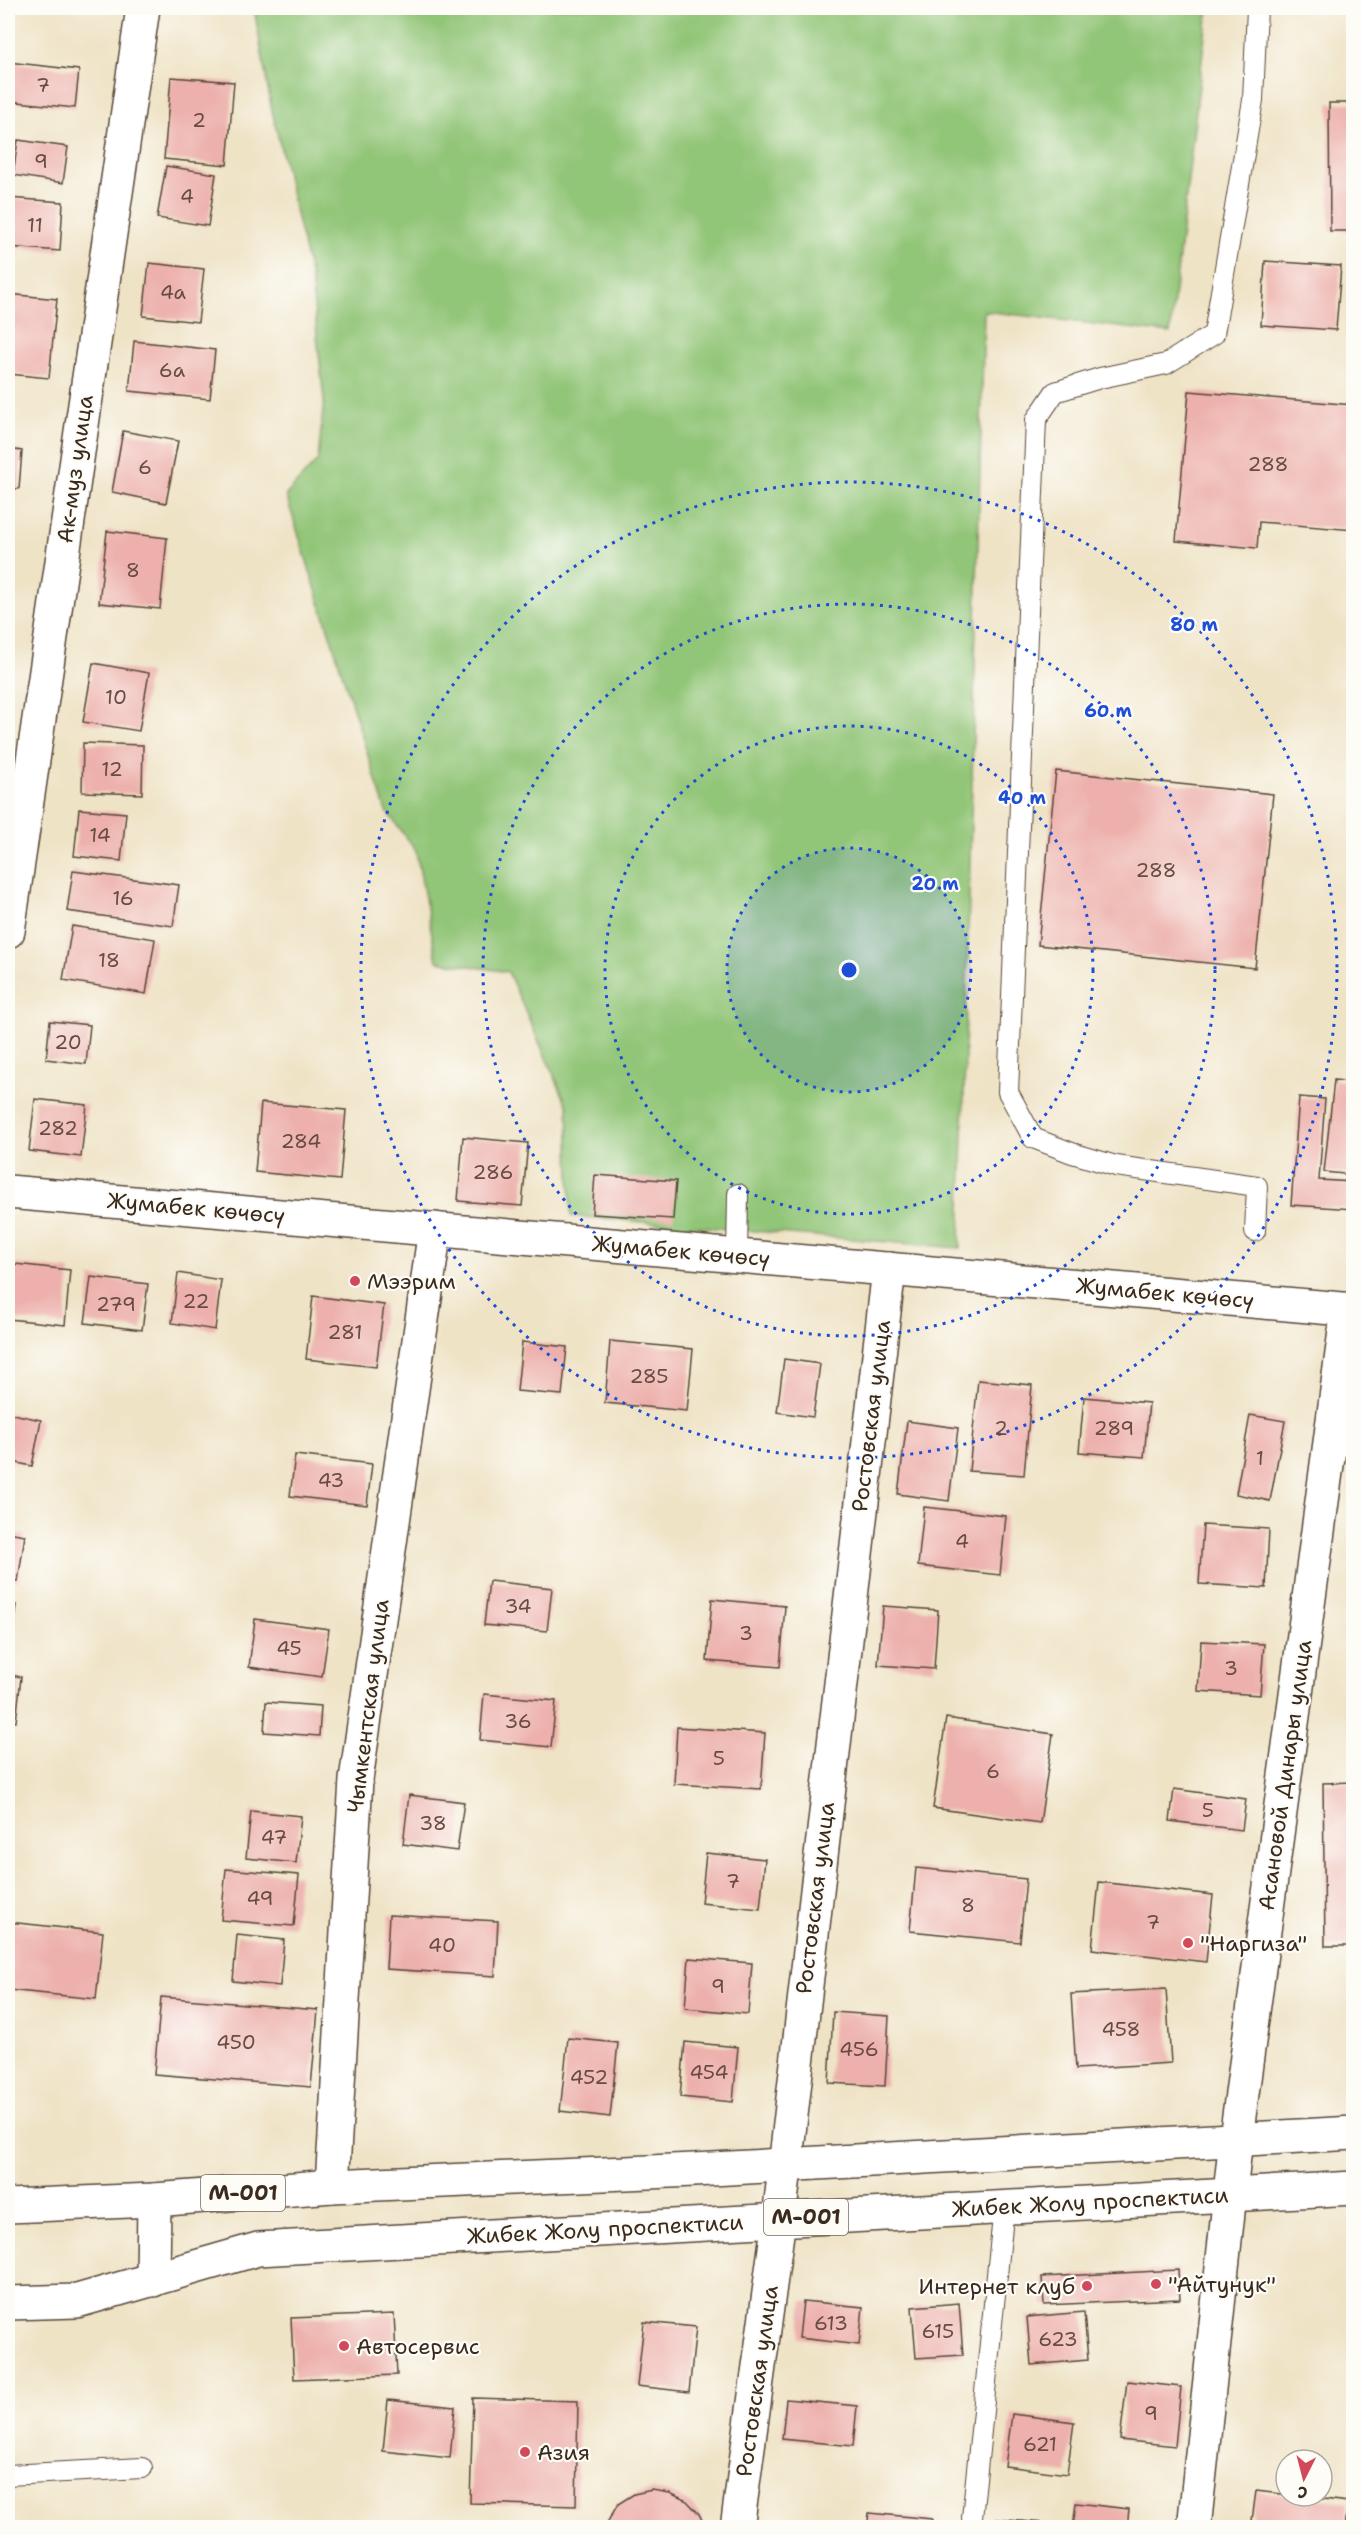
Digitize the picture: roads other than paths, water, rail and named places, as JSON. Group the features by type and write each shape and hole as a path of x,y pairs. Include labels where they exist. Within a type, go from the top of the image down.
{"street":[{"name":"Ак-муз улица","path":"8,931 143,8"},
{"name":"Жумабек көчөсү","path":"8,1192 1351,1309"},
{"name":"Чымкентская улица","path":"332,2186 356,1780 435,1229"},
{"name":"Ростовская улица","path":"737,2528 779,2219 888,1269"},
{"name":"Асановой Динары улица","path":"1194,2528 1236,2138 1351,1309"},
{"name":"М-001","path":"8,2206 154,2200 332,2186 784,2166 1353,2133"},
{"name":"Жибек Жолу проспектиси","path":"8,2304 77,2301 258,2249 1353,2188"},
{"path":"153,2280 154,2200"}],"lane":[{"path":"1255,1231 1257,1186 1116,1166 1072,1153 1033,1138 1008,1092 1036,420 1055,392 1100,378 1166,364 1214,334 1253,100 1257,8"},
{"path":"737,1256 738,1194"},
{"path":"972,2518 1004,2207"},
{"path":"8,2475 142,2468"}],"place":[{"name":"Мээрим","path":"355,1281"},
{"name":"\"Наргиза\"","path":"1188,1943"},
{"name":"\"Айтунук\"","path":"1156,2284"},
{"name":"Интернет клуб","path":"1087,2286"},
{"name":"Автосервис","path":"344,2346"},
{"name":"Азия","path":"525,2452"}]}
